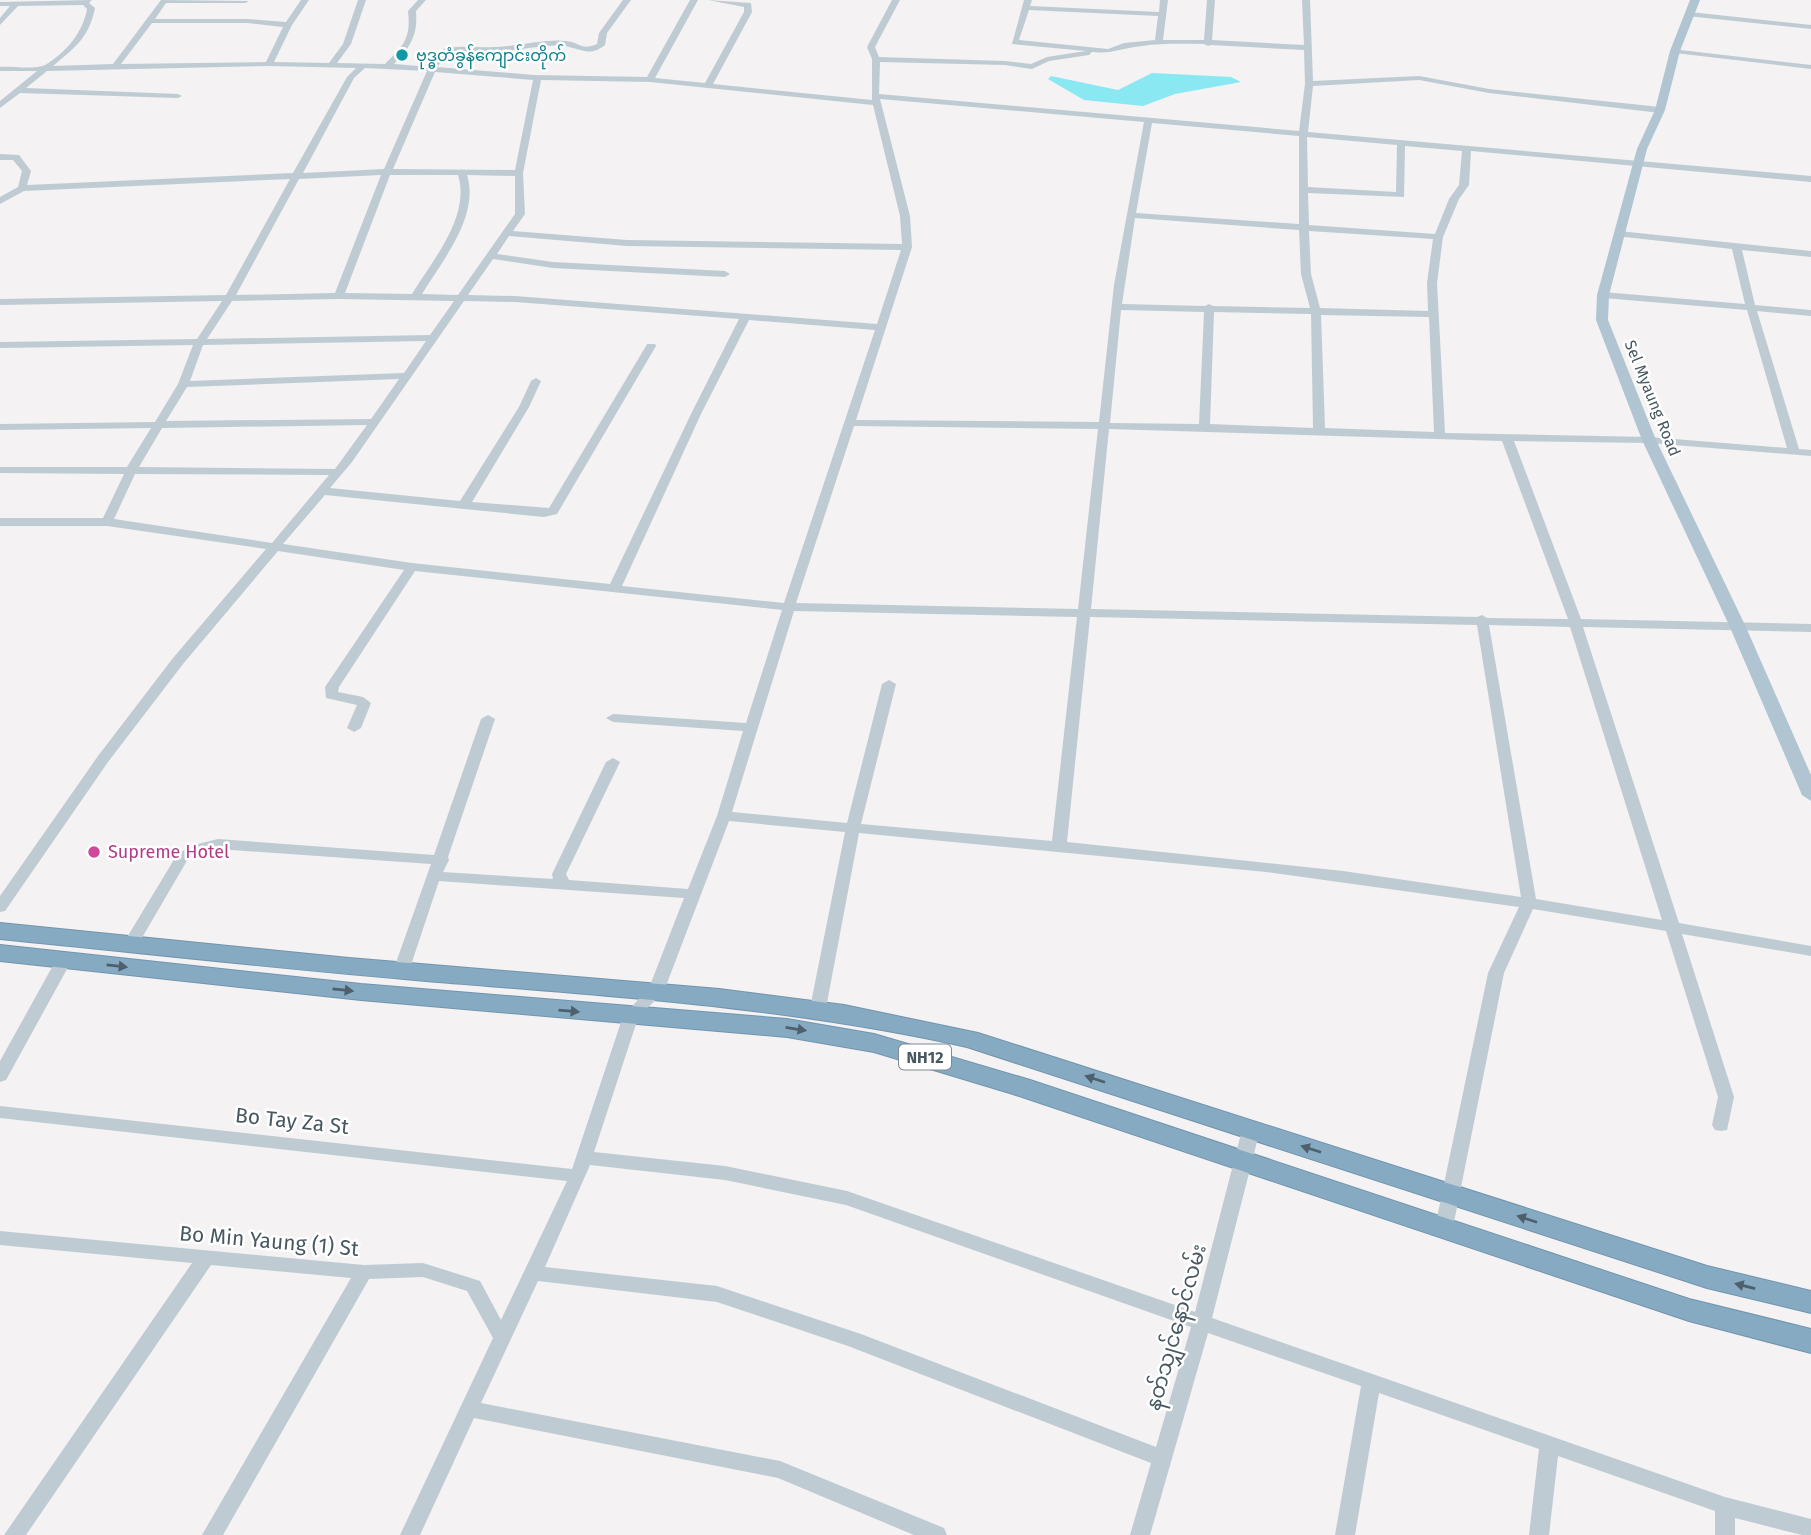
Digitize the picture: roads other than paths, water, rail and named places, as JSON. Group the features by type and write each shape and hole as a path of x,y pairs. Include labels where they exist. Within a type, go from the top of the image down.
{"highway":[{"name":"NH12","path":"0,931 401,971 656,991 818,1008 896,1021 970,1039 1043,1062 1707,1277 1811,1303"},
{"name":"NH12","path":"0,953 631,1016 787,1028 874,1043 1021,1087 1689,1310 1811,1341"},
{"path":"1021,1087 1043,1062"}],"main road":[{"name":"Sel Myaung Road","path":"1693,7 1675,51 1660,110 1639,162 1603,295 1602,320 1649,440 1737,625 1811,795"}],"street":[{"path":"269,64 288,25 305,0"},
{"path":"332,64 347,44 362,0"},
{"path":"387,66 411,42 414,33 412,11 422,0"},
{"path":"339,296 387,172 432,69 446,51 566,43 573,48 594,49 601,45 603,33 627,0"},
{"path":"650,80 694,0"},
{"path":"708,86 748,12 748,5 712,0"},
{"path":"410,1535 586,1158 631,1016 656,991 694,894 724,816 789,607 907,247 905,216 876,99 876,58 871,47 896,0"},
{"path":"1159,41 1164,0"},
{"path":"1208,44 1210,0"},
{"path":"1306,0 1309,84 1303,136 1304,226 1306,274 1316,312 1319,430"},
{"path":"0,4 86,1 91,8 88,24 77,41 0,105"},
{"path":"116,66 165,1 245,1"},
{"path":"0,23 16,4"},
{"path":"1109,51 1015,42 1027,4 1163,14"},
{"path":"1693,7 1811,27"},
{"path":"152,21 248,21 288,25"},
{"path":"876,58 992,62 1032,67 1047,59 1109,51 1119,44 1159,41 1307,48"},
{"path":"1675,51 1811,67"},
{"path":"0,69 332,64 534,77 650,80 1639,162 1811,180"},
{"path":"107,522 132,469 183,384 200,342 228,300 351,77 364,65"},
{"path":"0,907 103,759 178,661 339,472 520,214 519,173 537,79 534,77"},
{"path":"1309,84 1419,78 1489,91 1660,110"},
{"path":"18,90 178,96"},
{"path":"1059,845 1085,613 1102,426 1131,215 1148,121"},
{"path":"1304,190 1401,195 1401,143"},
{"path":"1440,436 1432,283 1438,237 1454,199 1464,185 1467,148"},
{"path":"0,157 16,157 27,171 22,188"},
{"path":"0,201 22,188 387,172 519,173"},
{"path":"415,297 458,226 467,189 462,173"},
{"path":"1131,215 1438,237"},
{"path":"507,233 627,243 907,247"},
{"path":"1619,234 1811,254"},
{"path":"1737,246 1751,308 1794,452"},
{"path":"490,256 553,265 725,274"},
{"path":"1603,295 1811,313"},
{"path":"0,302 339,296 514,299 880,327"},
{"path":"1118,307 1432,314"},
{"path":"1204,427 1209,307"},
{"path":"615,588 696,414 746,316"},
{"path":"0,345 431,338"},
{"path":"323,491 544,513 553,511 651,346"},
{"path":"183,384 406,376"},
{"path":"464,505 536,381"},
{"path":"0,427 374,422"},
{"path":"849,423 1204,427 1507,438 1649,440 1811,453"},
{"path":"1507,438 1575,621 1726,1097 1721,1125"},
{"path":"0,470 339,472"},
{"path":"0,522 107,522 412,567 789,607 1482,619 1811,628"},
{"path":"354,728 364,704 358,700 331,695 332,688 412,567"},
{"path":"1444,1227 1496,973 1529,901 1482,619"},
{"path":"818,1008 853,829 889,684"},
{"path":"613,718 752,728"},
{"path":"401,971 442,860 488,719"},
{"path":"563,885 559,874 612,762"},
{"path":"724,816 1059,845 1341,876 1529,901 1811,951"},
{"path":"131,944 183,856 203,846 218,844 442,860"},
{"path":"434,876 694,894"},
{"path":"0,1076 64,960"},
{"name":"Bo Tay Za St","path":"0,1112 578,1176"},
{"name":"နတ်သျှင်နောင်လမ်း","path":"1140,1535 1202,1322 1251,1130"},
{"path":"586,1158 724,1173 847,1198 1725,1506 1811,1528"},
{"name":"Bo Min Yaung (1) St","path":"0,1238 364,1272 423,1270 473,1286 502,1338"},
{"path":"14,1535 205,1259"},
{"path":"212,1535 364,1272"},
{"path":"533,1273 717,1294 854,1340 1162,1458"},
{"path":"1345,1535 1371,1382"},
{"path":"469,1409 780,1470 937,1535"},
{"path":"1539,1535 1549,1444"},
{"path":"1725,1506 1725,1535"}],"water":[{"path":"1152,73 1231,77 1241,82 1175,94 1143,106 1084,100 1048,79 1051,76 1118,90"}],"place":[{"name":"ဗုဒ္ဓတံခွန်ကျောင်းတိုက်","path":"402,55"},
{"name":"Supreme Hotel","path":"94,852"}]}
